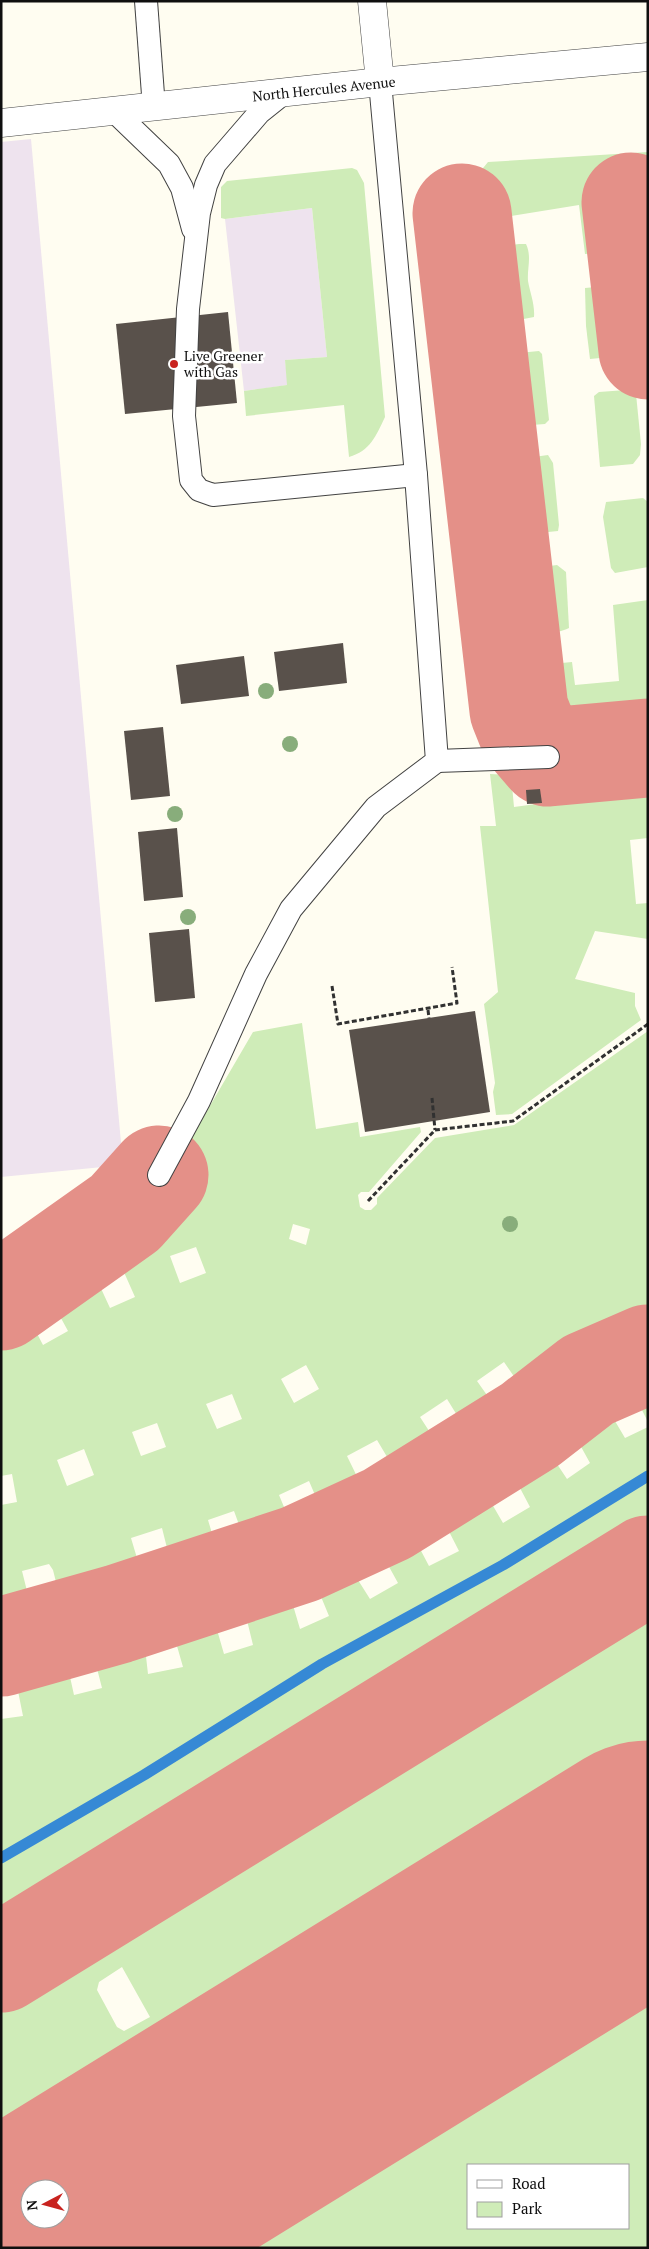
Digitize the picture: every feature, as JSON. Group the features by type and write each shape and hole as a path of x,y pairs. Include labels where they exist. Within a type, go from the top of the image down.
{"street":[{"path":"372,1 380,82"},
{"name":"North Hercules Avenue","path":"1,124 380,82 648,57"}],"lane":[{"path":"146,1 154,108"},
{"path":"380,82 416,474 437,762"},
{"path":"284,93 259,113 215,164 206,185 199,213 188,309 184,416 191,480 199,490 213,495 416,474"},
{"path":"115,112 169,164 182,188 190,214 195,245"},
{"path":"159,1175 199,1101 256,974 291,909 376,807 437,762 548,757"}],"path":[{"path":"332,986 338,1024 428,1010 457,1003 452,967"},
{"path":"428,1010 429,1018"},
{"path":"368,1201 435,1130 513,1121 648,1024"},
{"path":"432,1098 435,1130"}],"shaded area":[{"path":"31,139 123,1165 1,1177 1,142"},
{"path":"312,208 327,357 285,360 288,385 244,391 225,219"}],"green space":[{"path":"648,152 648,196 617,199 621,251 585,254 579,205 467,223 466,211 449,214 459,325 510,747 486,750 465,577 430,233 488,162"},
{"path":"352,168 357,170 364,183 385,417 372,442 362,451 349,457 344,405 246,416 244,391 287,385 285,360 327,357 312,208 225,219 221,218 221,187 227,181"},
{"path":"526,244 528,249 528,281 534,317 502,323 492,320 489,314 482,281 482,258 488,248"},
{"path":"617,285 627,291 633,351 621,356 590,359 586,326 585,288"},
{"path":"539,351 542,354 549,420 545,424 506,427 499,423 493,363 497,355"},
{"path":"626,390 636,394 641,444 640,455 633,464 600,467 594,396 599,392"},
{"path":"548,455 553,463 558,531 519,535 513,531 506,465 512,460"},
{"path":"643,498 648,502 648,567 615,573 611,568 603,517 606,502"},
{"path":"557,565 566,572 569,628 546,634 524,630 517,577 521,570"},
{"path":"648,600 648,736 573,743 536,711 531,666 572,662 575,685 619,681 613,605"},
{"path":"612,767 648,789 648,838 630,840 636,904 648,903 648,939 595,931 575,979 635,993 635,1006 641,1020 512,1114 496,1115 493,1092 495,1083 484,1004 498,992 480,826 496,826 490,774 511,775 514,807 544,803 542,787 525,788 524,775"},
{"path":"302,1023 316,1129 358,1122 360,1137 420,1127 421,1132 369,1192 361,1192 358,1195 360,1207 365,1210 371,1210 377,1204 377,1198 435,1138 514,1125 648,1031 648,1338 609,1352 574,1370 536,1398 528,1397 504,1362 477,1381 501,1415 502,1424 483,1438 476,1439 468,1433 447,1399 420,1417 446,1457 440,1466 424,1477 407,1485 402,1482 377,1440 347,1456 368,1499 362,1509 352,1517 327,1523 309,1481 279,1495 297,1538 256,1555 249,1552 234,1511 208,1520 220,1560 220,1567 178,1578 173,1572 162,1528 131,1538 145,1585 140,1592 64,1614 53,1570 49,1564 22,1571 34,1619 32,1623 1,1631 1,1505 17,1502 12,1474 1,1476 1,1327 49,1283 128,1224 165,1183 253,1032","holes":["293,1224 310,1229 306,1245 289,1239","196,1247 206,1273 180,1283 170,1256","123,1270 135,1297 110,1308 98,1282","56,1309 68,1331 43,1345 31,1322","306,1365 319,1389 294,1403 281,1379","232,1394 242,1419 217,1429 206,1404","157,1423 166,1447 141,1456 132,1432","84,1449 94,1475 67,1486 57,1460"]},
{"path":"648,1373 648,1422 631,1384 636,1377"},
{"path":"598,1398 612,1416 625,1438 648,1427 648,1532 1,1934 1,1719 23,1716 12,1661 63,1645 74,1695 102,1688 92,1649 95,1638 138,1628 143,1630 148,1674 183,1667 171,1625 174,1614 206,1605 211,1609 224,1654 253,1645 244,1608 245,1595 280,1582 290,1595 300,1629 329,1616 312,1575 315,1568 340,1558 346,1561 370,1599 398,1583 377,1545 392,1533 400,1529 409,1528 429,1566 459,1551 439,1512 444,1503 458,1492 474,1486 485,1492 503,1523 530,1507 511,1471 514,1456 539,1442 545,1446 567,1479 590,1463 569,1425 568,1417 589,1401"},
{"path":"648,1594 648,1790 33,2170 1,2175 1,1994","holes":["122,1967 150,2017 124,2031 117,2027 97,1990 99,1982"]},
{"path":"648,1937 648,2248 144,2248"}],"building":[{"path":"228,312 237,403 125,414 116,324"},
{"path":"343,643 347,683 279,691 274,652"},
{"path":"244,656 249,696 181,704 176,665"},
{"path":"163,727 170,796 131,800 124,731"},
{"path":"540,789 542,803 527,804 526,790"},
{"path":"177,828 183,897 144,901 138,832"},
{"path":"189,929 195,998 155,1002 149,933"},
{"path":"475,1011 490,1112 365,1132 349,1030"}],"waterway":[{"path":"1,1858 144,1775 322,1664 503,1565 648,1476"}],"taxiway":[{"path":"631,202 648,350"},
{"path":"462,213 519,710 529,735 548,757 648,748"},
{"path":"1,1301 125,1213 159,1175"},
{"path":"1,1647 118,1614 300,1554 387,1514 530,1425 588,1380 648,1354"},
{"path":"1,1963 648,1565"}],"runway":[{"path":"24,2248 648,1863"}],"place":[{"name":"Live Greener with Gas","path":"174,364"}]}
